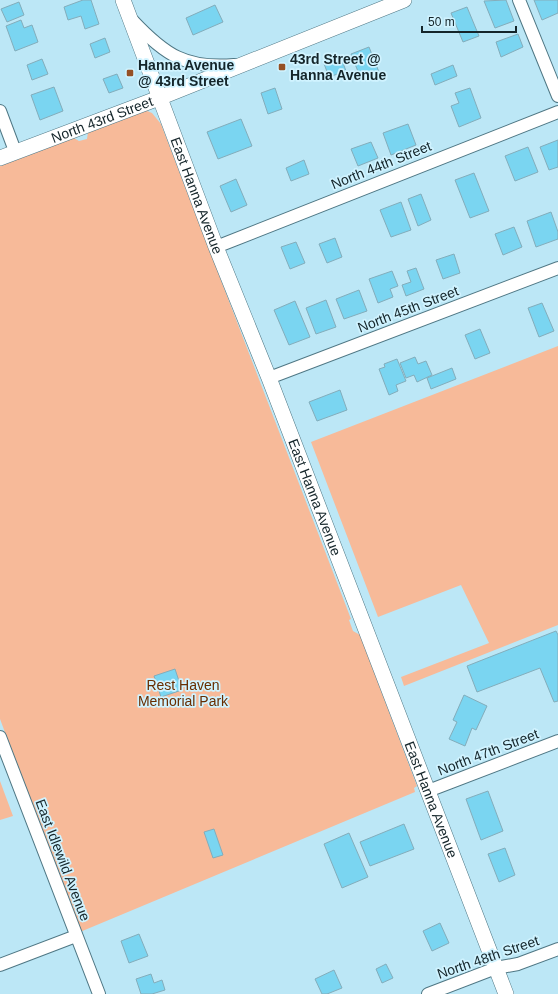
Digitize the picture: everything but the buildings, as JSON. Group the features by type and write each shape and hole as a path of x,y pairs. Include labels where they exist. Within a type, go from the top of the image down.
{"street":[{"name":"East Hanna Avenue","path":"123,0 216,247 269,378 506,994"},
{"name":"North 43rd Street","path":"0,158 15,151 159,98 404,0"},
{"path":"519,0 558,96"},
{"path":"130,18 150,40 171,54 189,63 216,66 247,63"},
{"path":"0,111 15,151"},
{"name":"North 44th Street","path":"216,247 558,112"},
{"name":"North 45th Street","path":"269,378 558,268"},
{"name":"East Idlewild Avenue","path":"0,737 99,994"},
{"name":"North 47th Street","path":"428,791 558,741"},
{"path":"0,965 76,936"},
{"name":"North 48th Street","path":"428,994 496,968 518,964 558,949"}],"green space":[{"name":"Rest Haven Memorial Park","path":"147,111 152,113 161,124 351,619 349,620 353,631 360,635 417,786 414,788 415,792 80,932 0,719 0,166 74,138 79,141 87,139 88,132 139,112"},
{"path":"558,346 558,625 404,686 401,677 489,643 461,585 378,617 311,442"},
{"path":"0,781 13,816 0,820"}],"place":[{"name":"43rd Street @ Hanna Avenue","path":"282,67"},
{"name":"Hanna Avenue @ 43rd Street","path":"130,73"}]}
